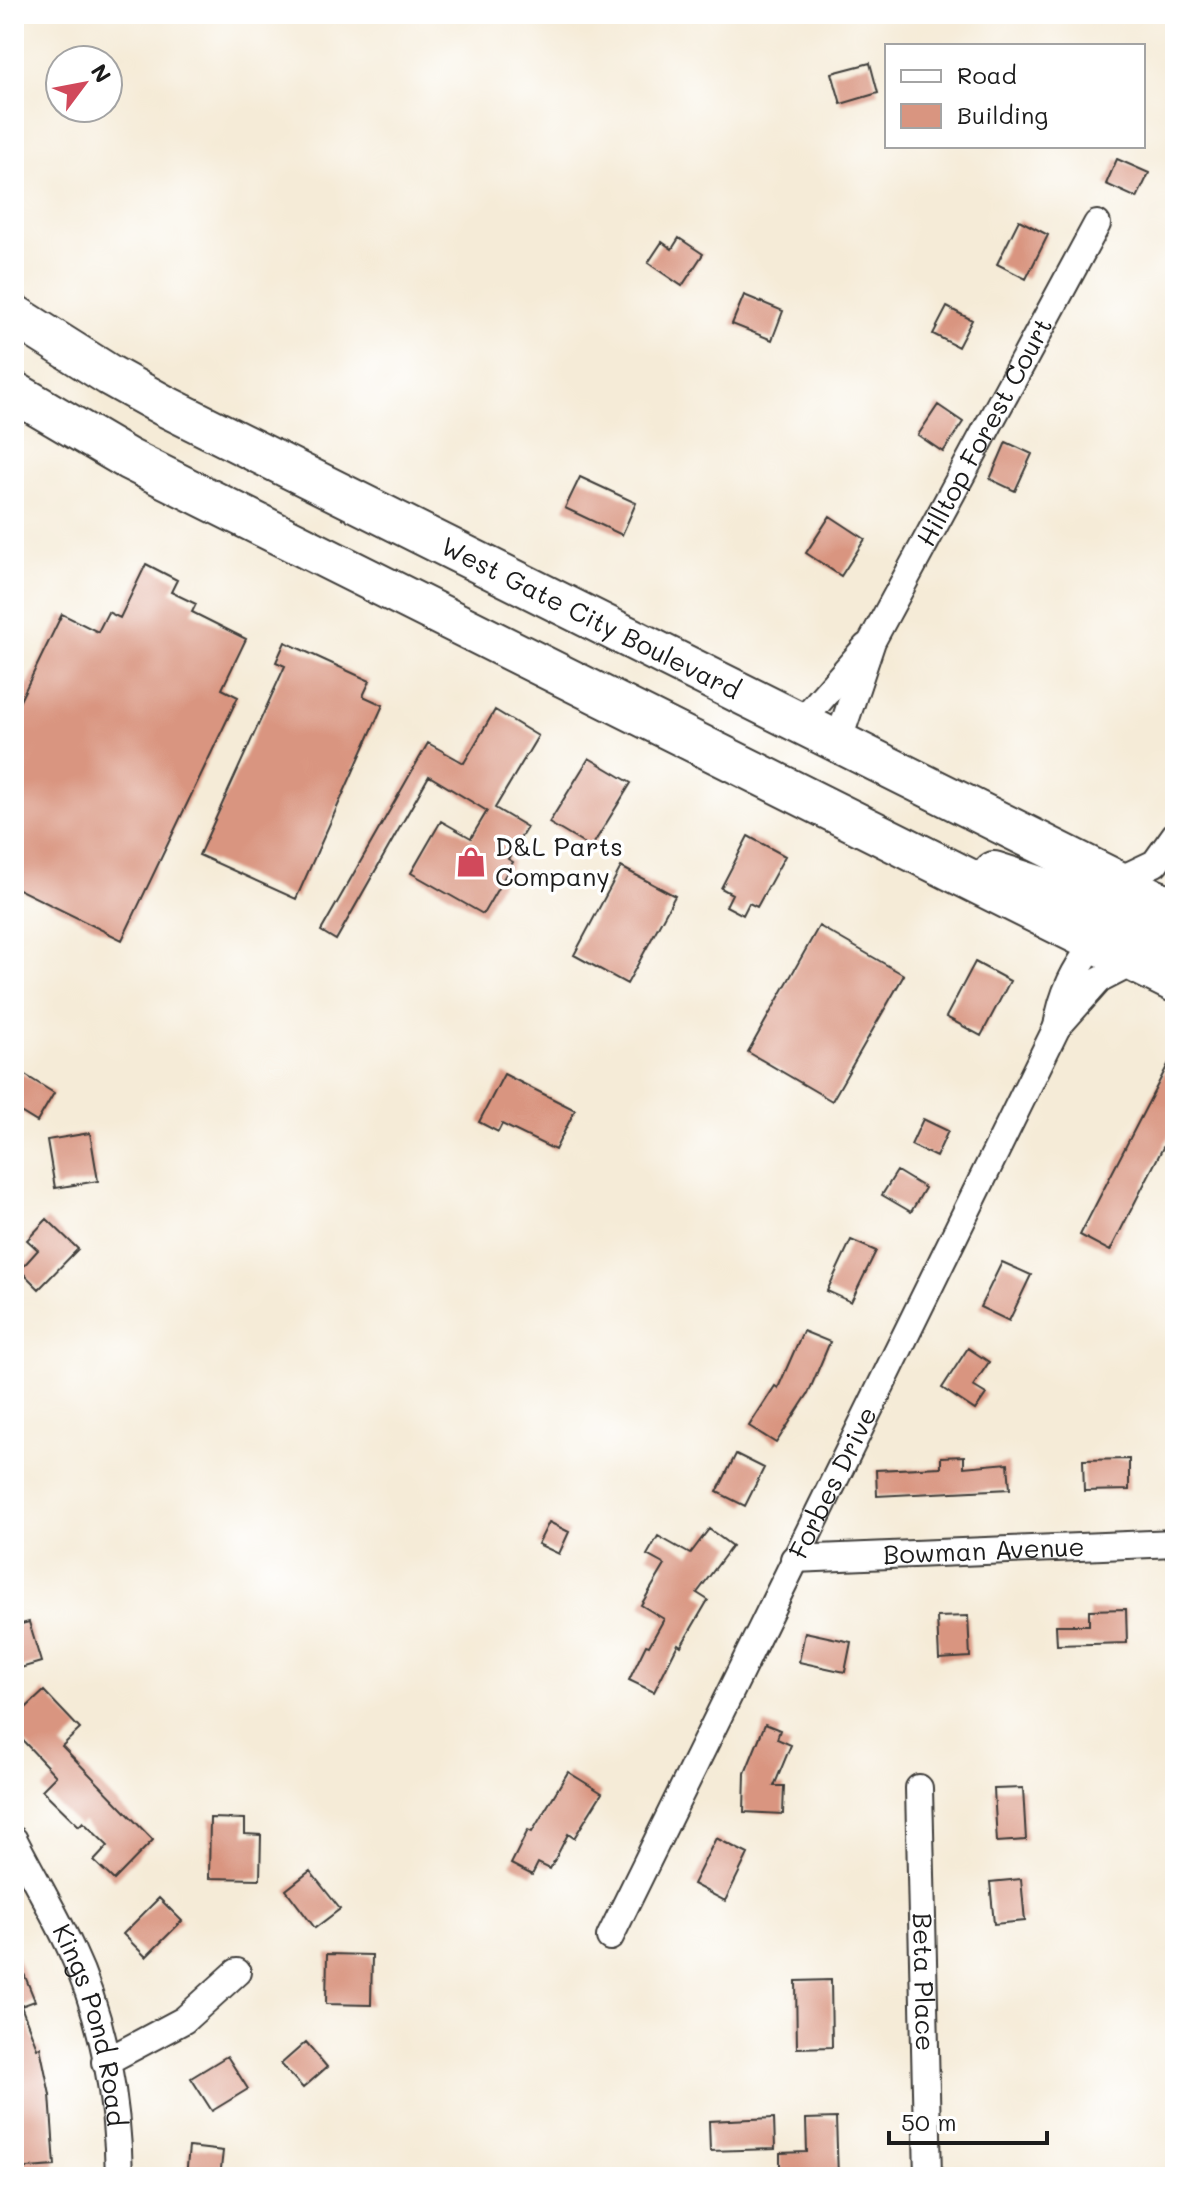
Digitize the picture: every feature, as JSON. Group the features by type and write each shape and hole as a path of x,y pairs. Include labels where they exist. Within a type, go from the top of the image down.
{"main road":[{"name":"West Gate City Boulevard","path":"14,315 163,405 1117,881 1169,898"},
{"path":"14,392 128,459 1175,982"},
{"path":"905,847 1054,888 1102,908 1129,910 1169,898"},
{"path":"1095,942 1135,933 1175,946"}],"street":[{"name":"Hilltop Forest Court","path":"838,742 872,641 1097,224"},
{"name":"Hilltop Forest Court","path":"800,723 872,641"},
{"path":"1117,881 1155,863 1175,835"},
{"name":"Forbes Drive","path":"1057,1027 1061,999 1078,965 1095,942"},
{"name":"Forbes Drive","path":"610,1937 1057,1027 1099,980 1134,962"},
{"name":"Bowman Avenue","path":"794,1559 1175,1543"},
{"name":"Beta Place","path":"919,1788 928,2177"},
{"name":"Kings Pond Road","path":"14,1840 72,1951 91,2000 115,2108 119,2177"},
{"path":"105,2062 184,2020 237,1972"}],"building":[{"path":"870,63 878,93 841,104 832,73"},
{"path":"1117,159 1149,173 1137,198 1106,184"},
{"path":"1019,220 1048,235 1026,279 997,264"},
{"path":"679,238 703,254 682,286 648,263 662,242 672,249"},
{"path":"744,295 783,311 772,340 732,324"},
{"path":"947,307 972,320 958,347 933,334"},
{"path":"938,405 963,422 943,452 918,435"},
{"path":"1006,442 1032,454 1015,491 990,479"},
{"path":"580,477 636,503 622,535 565,508"},
{"path":"830,516 865,539 841,576 806,553"},
{"path":"146,564 177,580 171,592 196,604 192,612 246,639 222,689 238,697 122,940 14,887 14,713 62,614 98,632 108,612 120,618"},
{"path":"285,642 370,681 363,696 383,705 296,899 199,855 285,666 276,662"},
{"path":"495,710 538,736 495,808 527,827 508,859 513,862 483,914 411,873 441,821 471,838 487,811 429,776 336,940 321,931 428,743 464,763"},
{"path":"589,758 631,783 591,848 549,823"},
{"path":"748,836 785,856 757,907 749,903 743,915 726,906 732,894 721,888"},
{"path":"621,867 675,896 627,984 574,955"},
{"path":"819,926 904,975 832,1101 748,1052"},
{"path":"975,962 1010,981 981,1036 946,1017"},
{"path":"1175,1051 1175,1124 1110,1251 1080,1235"},
{"path":"14,1068 54,1093 37,1122 14,1108"},
{"path":"504,1074 575,1110 555,1150 502,1124 498,1132 479,1122"},
{"path":"923,1119 948,1131 936,1157 911,1145"},
{"path":"90,1133 98,1181 55,1188 47,1140"},
{"path":"897,1171 925,1188 911,1212 882,1195"},
{"path":"47,1219 78,1249 39,1289 20,1270 38,1250 27,1240"},
{"path":"851,1240 876,1251 851,1302 827,1291"},
{"path":"1002,1262 1031,1275 1009,1321 980,1307"},
{"path":"803,1331 830,1342 808,1394 776,1443 749,1426 775,1386 778,1388"},
{"path":"968,1348 989,1362 973,1386 986,1394 975,1410 942,1388"},
{"path":"736,1454 764,1468 745,1506 717,1492"},
{"path":"964,1456 964,1467 1008,1463 1010,1489 877,1496 876,1470 941,1467 941,1457"},
{"path":"1129,1459 1129,1490 1084,1491 1083,1460"},
{"path":"549,1522 569,1532 559,1554 538,1544"},
{"path":"709,1529 732,1546 697,1593 708,1600 681,1646 678,1644 654,1692 629,1680 646,1645 649,1646 664,1619 641,1605 665,1565 647,1555 658,1536 690,1554"},
{"path":"1126,1609 1127,1643 1057,1645 1056,1625 1089,1625 1089,1610"},
{"path":"968,1616 970,1657 939,1659 937,1617"},
{"path":"29,1622 41,1662 14,1670 14,1626"},
{"path":"805,1632 851,1642 845,1672 799,1662"},
{"path":"44,1691 80,1729 62,1746 153,1840 114,1880 94,1861 108,1846 83,1822 79,1826 42,1790 56,1776 14,1731 14,1719"},
{"path":"765,1724 780,1730 777,1739 791,1745 774,1786 784,1786 783,1814 744,1812 745,1773"},
{"path":"568,1772 602,1793 574,1838 568,1834 550,1869 538,1863 532,1875 511,1864 528,1830 532,1832"},
{"path":"1023,1788 1026,1840 997,1842 994,1789"},
{"path":"210,1818 245,1819 245,1834 261,1835 260,1879 209,1878"},
{"path":"716,1838 748,1854 725,1901 693,1884"},
{"path":"310,1871 340,1909 315,1928 286,1890"},
{"path":"1021,1879 1025,1921 994,1924 990,1882"},
{"path":"159,1898 182,1921 146,1957 123,1934"},
{"path":"14,1949 35,2001 21,2006 37,2048 40,2047 50,2095 55,2166 14,2169"},
{"path":"327,1954 372,1955 371,2005 326,2004"},
{"path":"831,1980 832,2047 797,2048 796,1981"},
{"path":"306,2042 327,2067 303,2088 281,2064"},
{"path":"227,2056 248,2089 212,2111 191,2078"},
{"path":"774,2118 775,2149 710,2151 709,2121"},
{"path":"836,2118 838,2177 780,2177 780,2153 807,2152 806,2119"},
{"path":"189,2147 223,2151 220,2177 186,2177"}],"place":[{"name":"D&L Parts Company","path":"471,862"}]}
